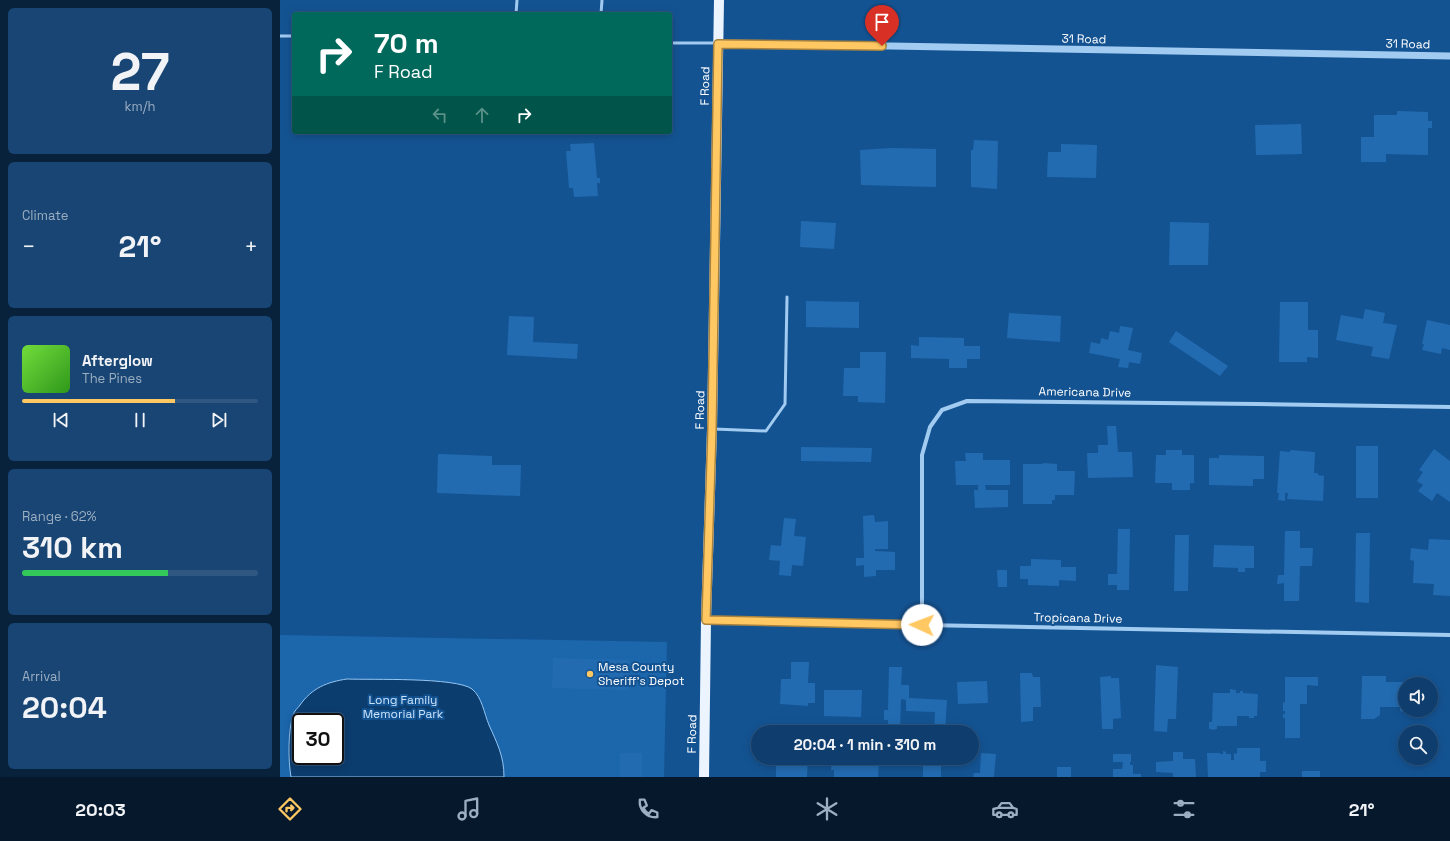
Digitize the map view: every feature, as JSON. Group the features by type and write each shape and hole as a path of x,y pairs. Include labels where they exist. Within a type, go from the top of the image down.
{"main road":[{"name":"F Road","path":"704,777 706,620 712,429 719,0"}],"street":[{"name":"31 Road","path":"718,44 1450,56"},
{"name":"Americana Drive","path":"922,625 922,455 930,427 942,410 967,400 1450,407"},
{"name":"Tropicana Drive","path":"706,620 1450,635"}],"lane":[{"path":"516,12 517,0"},
{"path":"601,12 602,0"},
{"path":"280,36 292,36"},
{"path":"672,43 718,44"},
{"path":"712,429 766,431 785,404 787,297"}],"green space":[{"name":"Long Family Memorial Park","path":"280,635 667,642 664,777 280,777"}],"shaded area":[{"path":"347,679 393,679 449,683 463,685 472,689 478,696 500,750 504,777 291,777 289,746 292,719 292,765 344,765 344,713 294,713 310,694 327,684"}],"building":[{"path":"1397,111 1428,112 1428,121 1432,121 1432,128 1428,128 1428,155 1386,154 1386,162 1361,162 1361,137 1374,137 1374,115 1397,115"},
{"path":"1301,124 1302,154 1256,155 1255,125"},
{"path":"974,140 998,141 997,189 971,187 971,150 973,150"},
{"path":"594,143 597,178 600,178 600,183 597,183 598,196 574,197 573,188 569,188 566,151 571,151 570,144"},
{"path":"1061,144 1097,145 1096,178 1047,177 1048,152 1061,152"},
{"path":"891,148 936,149 936,187 861,185 860,150"},
{"path":"801,221 836,223 834,249 800,247"},
{"path":"1170,222 1209,223 1208,265 1169,265"},
{"path":"806,301 859,302 859,328 806,327"},
{"path":"1280,302 1308,302 1308,330 1318,330 1318,358 1307,357 1307,362 1279,362"},
{"path":"1365,309 1385,313 1383,323 1397,325 1389,359 1371,356 1373,347 1336,340 1341,315 1363,319"},
{"path":"1009,313 1061,316 1060,342 1007,338"},
{"path":"509,316 534,317 533,342 578,344 577,359 507,355"},
{"path":"1427,320 1450,325 1450,350 1442,348 1441,354 1422,350"},
{"path":"1120,326 1133,328 1128,350 1142,353 1140,364 1129,362 1128,368 1118,367 1120,359 1089,353 1091,342 1100,344 1101,338 1108,340 1110,331 1119,333"},
{"path":"1176,331 1228,366 1220,376 1169,342"},
{"path":"919,337 964,338 964,346 980,346 980,359 967,359 967,368 949,368 949,359 911,358 911,345 919,346"},
{"path":"860,352 886,352 885,403 858,402 858,396 843,396 844,368 860,368"},
{"path":"1107,426 1116,426 1118,452 1132,452 1133,477 1088,478 1087,453 1098,453 1098,445 1108,445"},
{"path":"1356,446 1378,446 1378,498 1356,498"},
{"path":"801,447 872,448 871,462 801,461"},
{"path":"1434,449 1450,461 1450,502 1437,493 1432,501 1418,491 1423,485 1417,481 1423,472 1419,470"},
{"path":"1166,450 1182,450 1182,455 1194,455 1194,483 1190,483 1190,490 1172,490 1172,483 1155,483 1156,455 1166,455"},
{"path":"1290,450 1315,452 1314,473 1324,476 1323,501 1287,499 1288,493 1285,493 1285,501 1278,500 1279,493 1277,493 1280,451 1290,452"},
{"path":"965,453 983,453 983,460 1010,460 1010,485 985,485 986,490 1008,490 1008,507 975,508 974,490 978,490 978,485 956,485 955,461 966,461"},
{"path":"438,454 492,456 492,465 521,465 520,496 437,493"},
{"path":"1219,455 1264,456 1264,479 1253,479 1253,486 1209,485 1209,458 1219,458"},
{"path":"1023,464 1057,464 1057,471 1075,471 1074,495 1055,495 1055,500 1052,500 1052,504 1023,504"},
{"path":"874,515 875,522 888,521 888,549 875,549 875,551 895,552 895,570 876,570 876,576 864,577 864,565 856,566 856,558 864,558 863,516"},
{"path":"784,518 796,519 794,536 806,537 803,566 792,565 791,576 779,575 780,561 769,560 771,545 781,546"},
{"path":"1118,529 1130,529 1129,590 1117,590 1117,585 1108,585 1108,574 1117,574"},
{"path":"1285,531 1300,531 1300,548 1313,548 1312,566 1300,566 1299,601 1284,601 1284,583 1277,584 1278,575 1284,575"},
{"path":"1356,533 1370,533 1369,603 1355,602"},
{"path":"1175,535 1189,535 1188,591 1174,591"},
{"path":"1429,539 1450,540 1450,596 1433,595 1434,584 1413,583 1414,561 1410,560 1411,548 1428,550"},
{"path":"1214,545 1254,546 1254,568 1245,568 1245,572 1238,572 1238,568 1213,567"},
{"path":"1031,559 1061,560 1061,567 1076,567 1076,581 1059,580 1059,586 1028,585 1028,579 1020,579 1020,566 1031,566"},
{"path":"997,570 1007,570 1007,587 998,587"},
{"name":"Mesa County Sheriff's Depot","path":"553,658 629,660 628,690 552,688"},
{"path":"791,662 809,662 808,683 815,683 815,703 808,703 808,706 780,704 781,679 791,679"},
{"path":"1156,665 1178,667 1176,719 1168,719 1167,732 1154,731"},
{"path":"889,667 902,667 901,685 909,685 909,698 947,700 945,725 934,725 935,712 906,711 906,700 901,699 900,725 888,725 888,720 884,720 884,710 888,710"},
{"path":"1020,673 1032,673 1033,677 1040,677 1041,707 1033,707 1033,721 1021,722"},
{"path":"1111,676 1111,678 1119,678 1121,718 1113,719 1113,729 1102,729 1100,677"},
{"path":"1362,676 1386,676 1386,682 1398,682 1398,707 1380,707 1380,715 1374,719 1361,719"},
{"path":"1285,677 1318,677 1318,686 1307,685 1307,704 1300,704 1300,738 1285,738 1285,718 1283,718 1283,714 1285,714 1285,711 1283,711 1283,702 1285,703"},
{"path":"987,681 988,703 958,704 957,682"},
{"path":"1230,689 1236,690 1236,693 1243,691 1243,693 1258,694 1257,716 1254,716 1254,718 1249,718 1249,716 1237,716 1237,726 1217,726 1217,729 1209,729 1209,722 1212,722 1213,693 1230,693"},
{"path":"824,690 862,690 861,717 824,716"},
{"path":"1237,748 1260,748 1260,761 1266,761 1266,772 1260,772 1260,777 1208,777 1207,753 1223,754 1223,751 1226,752 1226,754 1231,754 1231,760 1234,760 1234,753 1237,754"},
{"path":"1173,752 1183,752 1183,759 1195,759 1196,777 1173,777 1173,773 1156,772 1156,762 1173,761"},
{"path":"620,753 642,753 642,777 620,777"},
{"path":"981,753 996,754 994,777 973,777 974,773 980,773"},
{"path":"1113,754 1131,754 1130,765 1133,765 1133,774 1141,774 1141,777 1113,777 1113,769 1122,769 1123,762 1113,762"},
{"path":"776,765 808,765 807,777 776,777"},
{"path":"831,765 879,765 878,777 834,777 834,770 831,770"},
{"path":"923,766 941,766 941,777 923,777"},
{"path":"1057,767 1071,767 1071,777 1057,777"},
{"path":"1302,771 1320,771 1320,777 1302,777"}],"place":[{"name":"Mesa County Sheriff's Depot","path":"590,674"}],"route":[{"path":"882,46 718,44 712,429 706,620 922,625"}]}
